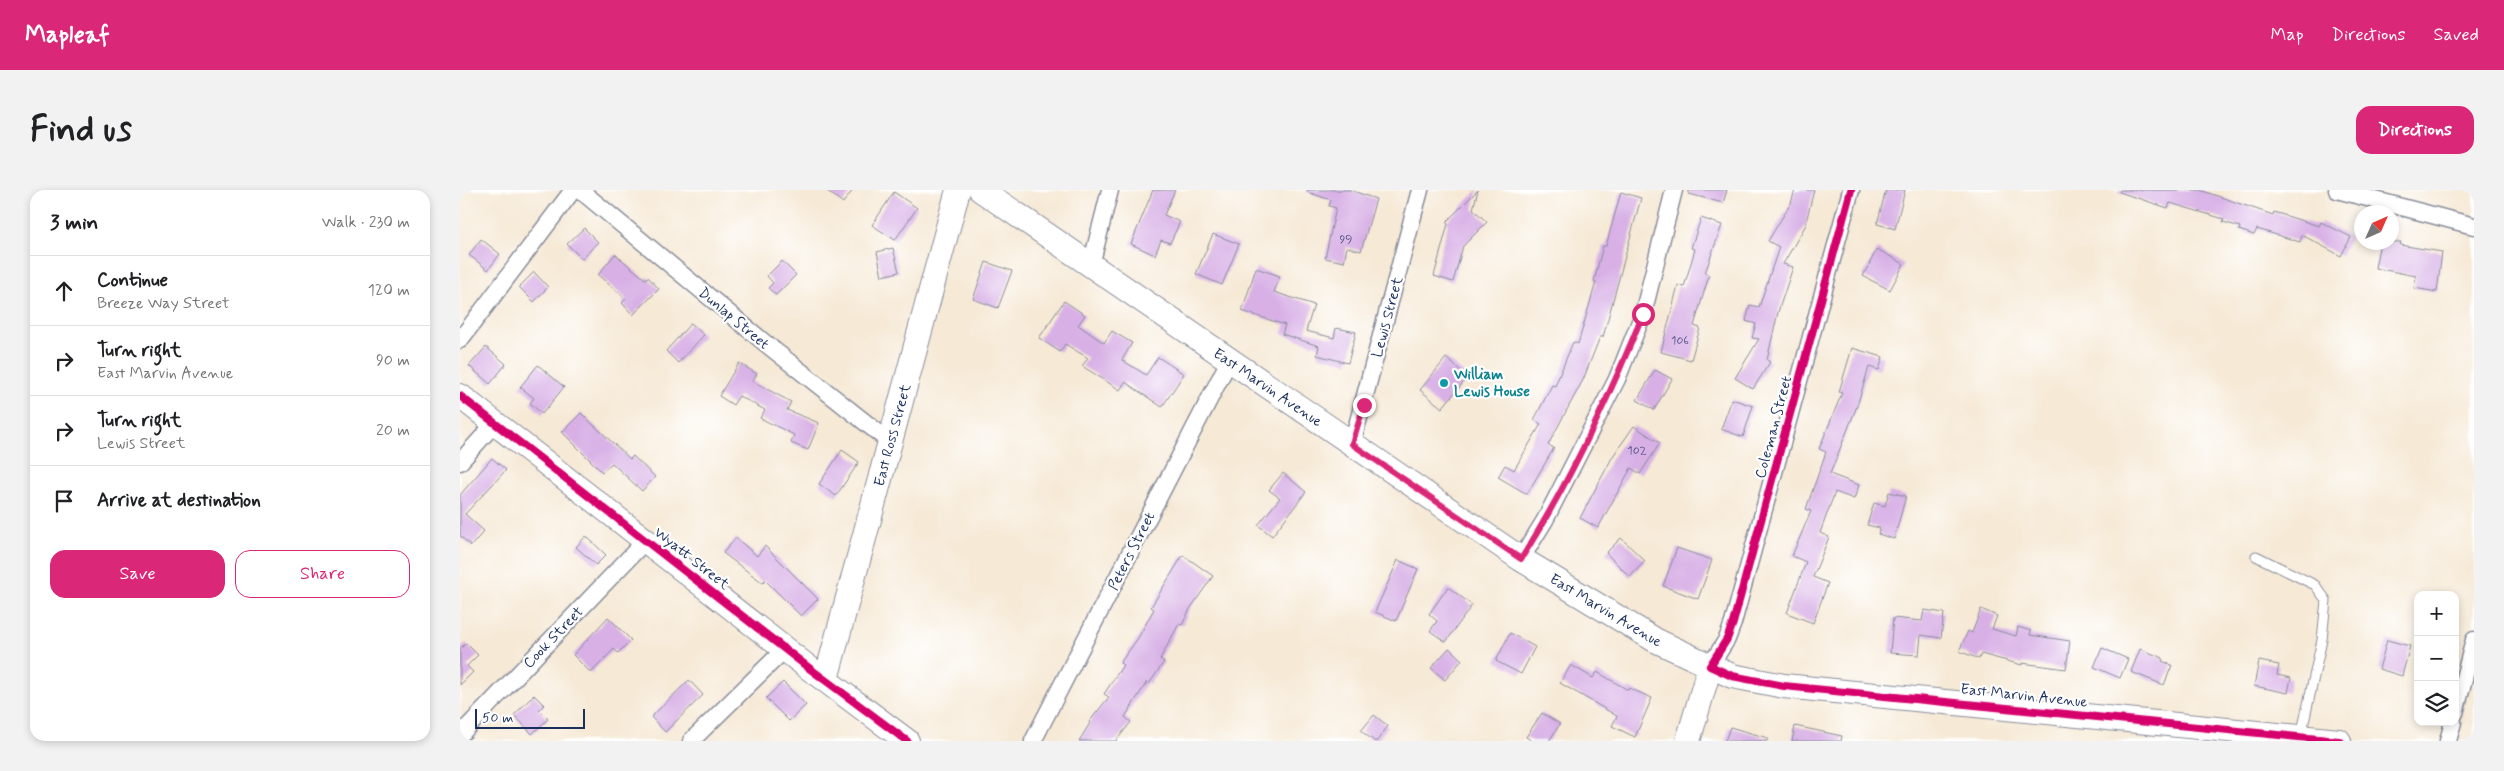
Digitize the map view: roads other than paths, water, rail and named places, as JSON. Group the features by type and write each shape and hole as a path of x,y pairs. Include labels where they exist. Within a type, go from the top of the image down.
{"street":[{"path":"460,340 573,190"},
{"name":"Dunlap Street","path":"580,190 764,343 890,442"},
{"name":"East Ross Street","path":"826,680 958,190"},
{"name":"East Marvin Avenue","path":"981,190 1521,559 1655,640 1732,676 1784,686 2318,739"},
{"path":"1091,265 1110,190"},
{"name":"Lewis Street","path":"1352,444 1420,190"},
{"path":"1521,559 1546,520 1617,379 1643,314 1674,190"},
{"name":"Coleman Street","path":"1710,666 1727,639 1733,623 1852,190"},
{"path":"2337,190 2474,226"},
{"name":"Peters Street","path":"1033,741 1229,361"},
{"name":"Wyatt Street","path":"460,396 826,680 908,741"},
{"path":"460,462 495,423"},
{"name":"Cook Street","path":"460,735 646,540"},
{"path":"2459,698 2474,640"},
{"path":"691,741 786,648"},
{"path":"1688,741 1710,666"},
{"path":"2448,741 2452,726"}],"lane":[{"path":"2256,556 2315,585 2326,600 2322,640 2318,739"}],"place":[{"name":"William Lewis House","path":"1444,383"}]}
